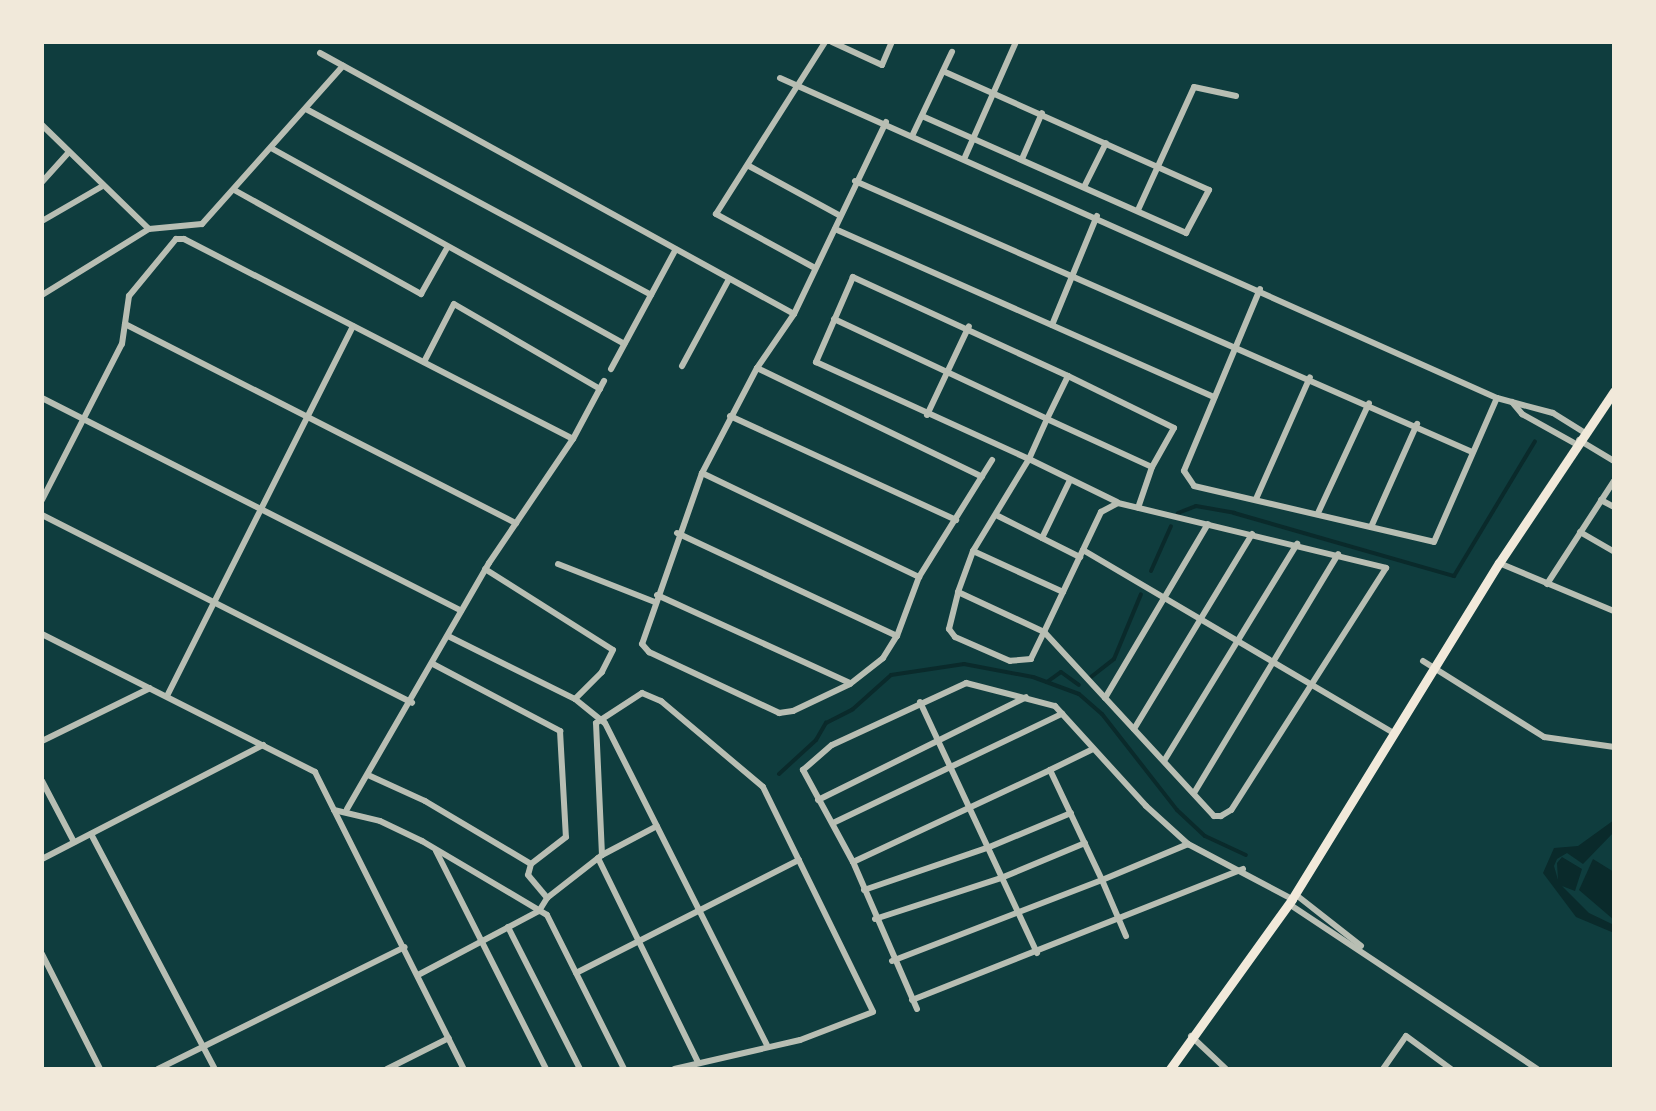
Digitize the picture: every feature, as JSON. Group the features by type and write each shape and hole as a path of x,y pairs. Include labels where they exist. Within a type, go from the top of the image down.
{"main road":[{"path":"1170,1069 1190,1035 1292,899 1499,563 1579,438 1614,391"}],"street":[{"path":"815,268 716,214 825,42"},
{"path":"832,42 882,65 892,42"},
{"path":"965,157 1016,42"},
{"path":"913,134 952,52"},
{"path":"320,53 794,314"},
{"path":"42,295 149,229 202,224 236,191 343,66"},
{"path":"922,116 1186,233 1209,190 993,90 943,71"},
{"path":"780,78 795,88 886,122 965,157 1497,398 1553,413 1579,438"},
{"path":"1138,210 1160,168 1194,87 1236,96"},
{"path":"306,109 651,295"},
{"path":"1022,159 1042,113"},
{"path":"886,122 855,181 794,314 757,368 702,473 677,533 642,644 649,652 779,713 793,711 850,684 883,658 897,636 919,577 992,460"},
{"path":"42,125 101,187 149,229"},
{"path":"1084,187 1106,143"},
{"path":"271,148 624,344"},
{"path":"42,182 68,153"},
{"path":"749,166 839,215"},
{"path":"855,181 1310,377 1472,452"},
{"path":"42,221 101,187"},
{"path":"236,191 421,294 447,248"},
{"path":"1052,325 1097,216"},
{"path":"835,229 1215,397"},
{"path":"42,500 122,344 135,285 176,239 184,239 573,439"},
{"path":"611,369 676,249"},
{"path":"958,592 1044,632 1214,816 1231,810 1386,568 1297,544 1138,508 1118,503 816,362 853,277 969,326 1174,428 1152,467 1138,508"},
{"path":"682,366 729,279"},
{"path":"1260,289 1239,347 1184,471 1186,480 1434,542 1497,398"},
{"path":"424,362 454,304 600,389"},
{"path":"834,319 946,374 1152,467"},
{"path":"125,324 516,523"},
{"path":"167,696 353,326"},
{"path":"927,415 969,326"},
{"path":"757,368 982,477"},
{"path":"1068,376 1029,459 998,516 973,551 949,629 955,637 1025,663 1044,632 1101,512 1118,503"},
{"path":"1256,499 1310,377"},
{"path":"347,809 412,703 485,569 573,439 604,381"},
{"path":"42,398 461,611"},
{"path":"1512,402 1522,414 1579,438 1614,461"},
{"path":"1318,513 1369,403"},
{"path":"730,416 956,520"},
{"path":"1371,527 1417,424"},
{"path":"702,473 919,577"},
{"path":"1042,538 1070,480"},
{"path":"1547,584 1614,481"},
{"path":"1601,500 1614,507"},
{"path":"42,515 412,703"},
{"path":"998,516 1082,554 1163,598 1312,682 1395,734"},
{"path":"1105,698 1208,524"},
{"path":"1580,532 1614,552"},
{"path":"677,533 897,636"},
{"path":"1134,729 1204,621 1252,534"},
{"path":"1164,761 1297,544"},
{"path":"973,551 1063,592"},
{"path":"1194,793 1276,663 1338,554"},
{"path":"1499,563 1614,611"},
{"path":"558,564 656,599 850,684"},
{"path":"485,569 613,650 602,672 575,699"},
{"path":"42,634 315,772 464,1069"},
{"path":"448,636 575,699 601,718 767,1045"},
{"path":"1423,661 1544,737 1614,747"},
{"path":"433,664 560,731 566,837 531,864 528,875 547,898"},
{"path":"917,1009 892,961 853,862 803,770 832,745 966,683 1055,706 1093,749 1188,844 1243,869 1292,899 1537,1069"},
{"path":"42,741 150,688"},
{"path":"674,1069 767,1045 800,1040 873,1012 763,787 661,701 642,693 601,718 594,733 600,857 698,1062"},
{"path":"818,800 1026,697"},
{"path":"920,702 1037,953"},
{"path":"833,823 1062,714"},
{"path":"42,859 263,745"},
{"path":"853,862 967,805 1093,749"},
{"path":"1050,770 1126,936"},
{"path":"368,775 425,801 531,864"},
{"path":"42,781 74,842"},
{"path":"334,810 347,809 435,849 547,915 624,1069"},
{"path":"864,890 987,848 1071,813"},
{"path":"418,975 539,911 547,898 600,857 657,826"},
{"path":"91,834 215,1069"},
{"path":"875,919 1001,878 1085,843"},
{"path":"892,961 1020,916 1188,844"},
{"path":"435,849 546,1069"},
{"path":"576,973 799,860"},
{"path":"912,1000 1119,921 1243,869"},
{"path":"508,927 580,1069"},
{"path":"158,1069 405,947"},
{"path":"42,954 100,1069"},
{"path":"1190,1035 1226,1069"},
{"path":"1383,1069 1406,1036 1451,1069"},
{"path":"387,1069 449,1038"}],"water":[{"path":"1614,820 1614,832 1583,864 1567,853 1557,859 1554,866 1558,880 1557,863 1562,857 1582,869 1575,891 1562,886 1589,913 1614,925 1614,933 1576,917 1543,873 1554,848 1578,846"},
{"path":"1593,859 1614,872 1614,920 1579,890"}],"waterway":[{"path":"1178,513 1196,506 1234,513 1454,576 1535,441"},
{"path":"1151,571 1171,526"},
{"path":"1091,677 1114,659 1141,594"},
{"path":"779,774 816,740 826,723 853,709 891,675 964,664 1033,677 1079,694 1102,714 1177,810 1205,836 1246,855"},
{"path":"1047,682 1061,672 1079,685"}]}
